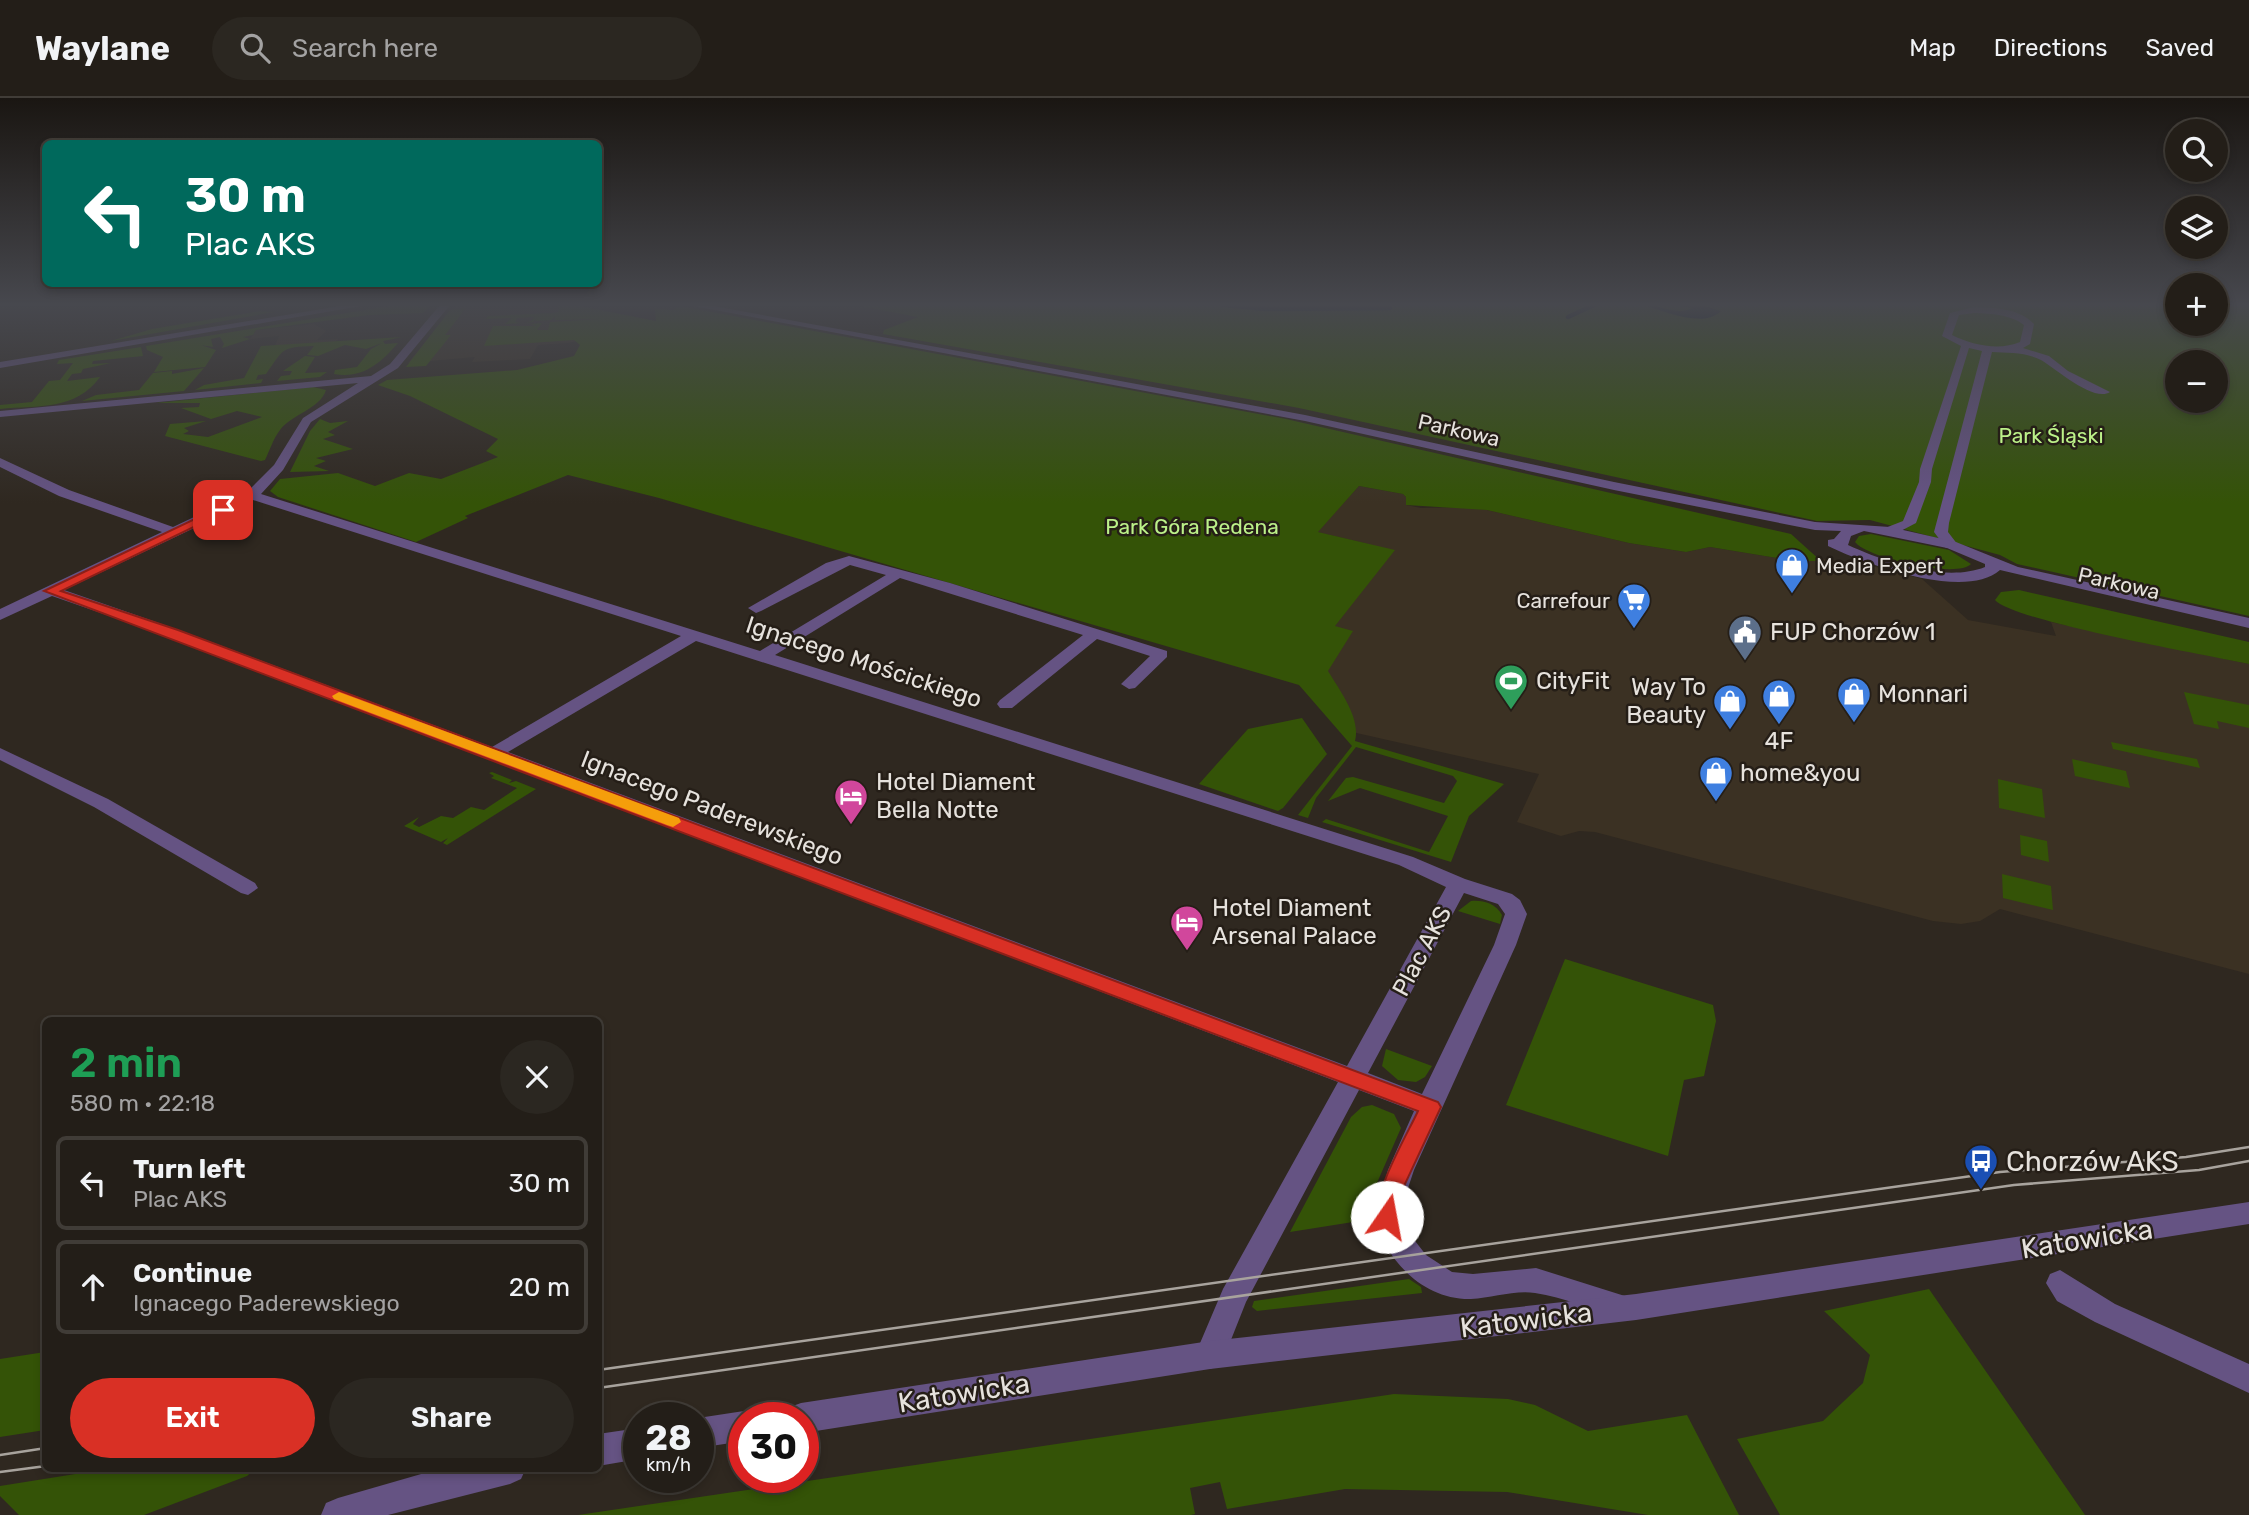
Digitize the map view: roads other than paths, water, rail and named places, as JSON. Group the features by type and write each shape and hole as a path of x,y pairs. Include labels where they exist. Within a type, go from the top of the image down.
{"street":[{"path":"0,615 252,495 279,467 307,420 386,371"},
{"name":"Parkowa","path":"1051,371 1305,418 1637,491 1815,526 1863,527 1890,531"},
{"path":"1890,531 1909,523 1925,482 1957,371"},
{"path":"1951,545 1940,530 1982,371"},
{"path":"2062,371 2104,392"},
{"path":"2075,371 2090,385"},
{"path":"0,414 375,379"},
{"path":"1951,391 1975,394"},
{"path":"1931,455 1959,460"},
{"path":"0,462 64,493 174,532"},
{"name":"Parkowa","path":"1637,491 1814,535 1863,557 1900,566 2006,578 2249,634"},
{"name":"Ignacego Mościckiego","path":"252,495 1405,861 1458,884"},
{"path":"1842,548 1839,542 1842,537 1863,527"},
{"path":"1890,531 1951,545 1992,563 1993,569 1980,576"},
{"path":"756,608 842,561 899,573 1161,654 1129,684"},
{"name":"Parkowa","path":"1992,563 2249,623"},
{"path":"761,657 899,573"},
{"name":"Ignacego Paderewskiego","path":"51,591 96,605 1353,1079"},
{"path":"1006,704 1095,633"},
{"path":"492,754 693,636"},
{"path":"0,753 101,803 248,888"},
{"name":"Plac AKS","path":"1210,1355 1233,1298 1458,884 1505,899 1513,905 1516,914 1505,945 1388,1201 1387,1217 1408,1256 1441,1281 1467,1287 1527,1280 1626,1308"},
{"path":"1353,1079 1430,1107"},
{"name":"Katowicka","path":"819,1415 1210,1355 1626,1308 2249,1213"},
{"path":"2060,1283 2067,1292 2105,1312 2249,1379"},
{"path":"602,1449 623,1446"},
{"path":"338,1515 399,1495 494,1472"}],"tram line":[{"path":"602,1369 2000,1172 2186,1157 2249,1147"},
{"path":"602,1387 2014,1185 2199,1170 2249,1161"},
{"path":"0,1455 42,1449"},
{"path":"0,1472 42,1467"}],"place":[{"name":"Media Expert","path":"1792,595"},
{"name":"Carrefour","path":"1634,630"},
{"name":"FUP Chorzów 1","path":"1745,662"},
{"name":"CityFit","path":"1511,711"},
{"name":"Monnari","path":"1854,724"},
{"name":"4F","path":"1779,726"},
{"name":"Way To Beauty","path":"1730,731"},
{"name":"home&you","path":"1716,803"},
{"name":"Hotel Diament Bella Notte","path":"851,826"},
{"name":"Hotel Diament Arsenal Palace","path":"1187,952"},
{"name":"Chorzów AKS","path":"1981,1191"}],"park label":[{"name":"Park Śląski","path":"2051,435"},
{"name":"Park Góra Redena","path":"1192,526"}]}
